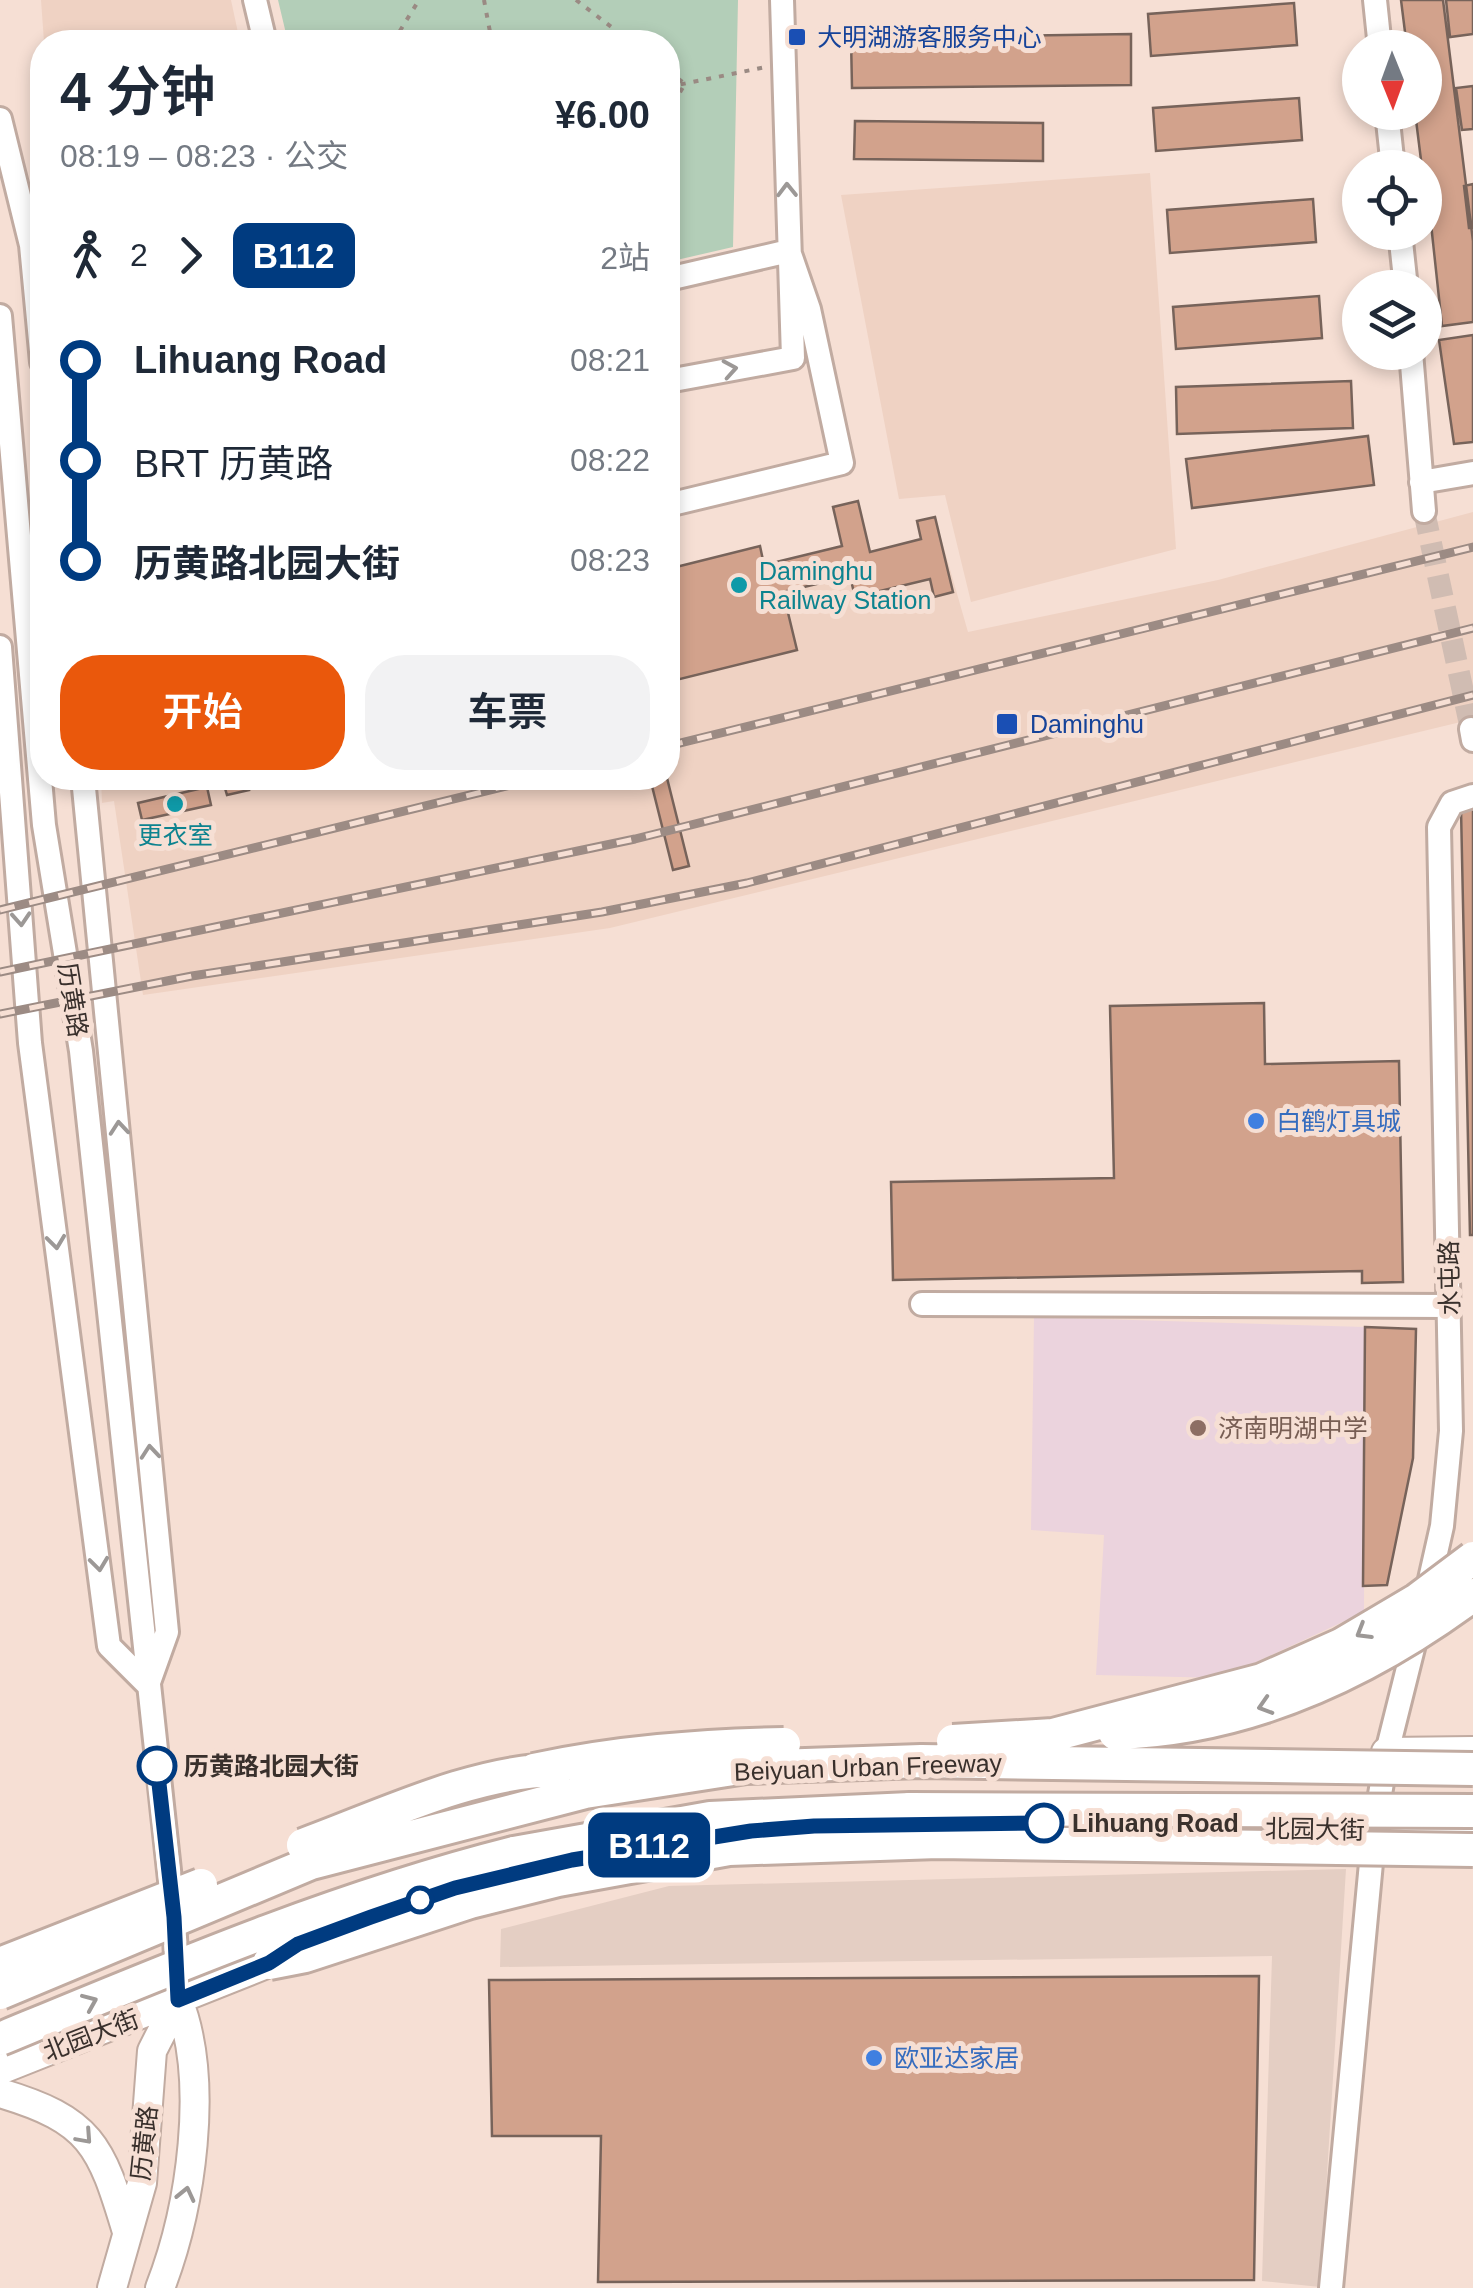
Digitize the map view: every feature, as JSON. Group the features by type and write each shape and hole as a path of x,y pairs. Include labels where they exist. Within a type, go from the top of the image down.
{"highway":[{"path":"1053,1735 1210,1695 1294,1667 1340,1646 1417,1600 1473,1558"},
{"path":"0,1964 447,1792 605,1755 681,1746 974,1741 1158,1732 1232,1716 1295,1697 1368,1663 1473,1595"},
{"name":"Beiyuan Urban Freeway","path":"0,1993 310,1864 585,1792 746,1767 921,1760 1473,1769"},
{"path":"534,1770 746,1767"},
{"path":"310,1864 447,1792"},
{"path":"0,2039 310,1914 444,1871 585,1839 710,1818 910,1809 1116,1844"},
{"name":"Beiyuan Urban Freeway","path":"910,1809 1464,1818"},
{"path":"1271,1846 1464,1818"},
{"path":"269,1963 306,1956 558,1880 729,1849 821,1843 1116,1844 1463,1853"}],"main road":[{"path":"0,1979 174,1917 288,1866 520,1795 725,1760 1473,1751"},
{"name":"北园大街","path":"0,2070 269,1963 298,1944 455,1888 572,1860 720,1834 814,1826 1044,1823 1374,1831 1464,1818"},
{"name":"历黄路","path":"112,2288 142,2184 152,2051 178,2000"},
{"name":"历黄路","path":"160,2288 190,2181 194,2075 189,2027 178,2000"},
{"path":"0,2094 46,2108 80,2128 102,2158 128,2236"}],"street":[{"path":"255,0 262,30"},
{"path":"680,379 793,358 782,0"},
{"path":"1376,0 1378,30"},
{"path":"0,119 30,241"},
{"path":"680,276 788,251"},
{"path":"680,502 842,463 809,309 788,251"},
{"name":"历黄路","path":"0,316 30,663"},
{"path":"1412,370 1424,511"},
{"path":"1420,482 1473,473"},
{"name":"历黄路","path":"0,648 30,1043 110,1646 148,1685"},
{"name":"历黄路","path":"41,790 81,1051 174,1917 178,2000"},
{"name":"历黄路","path":"84,790 167,1632 148,1685"},
{"name":"水屯路","path":"1331,2288 1374,1831 1387,1752 1442,1526 1451,1431 1439,827 1452,803 1473,796"},
{"path":"1449,1266 1473,1266"},
{"path":"922,1304 1450,1306"}],"path":[{"path":"400,30 419,0"},
{"path":"484,0 490,30"},
{"path":"576,0 615,30"},
{"path":"680,85 784,64"},
{"path":"680,80 685,84"},
{"path":"680,92 685,84"}],"shaded area":[{"path":"41,0 231,0 237,30 43,30"},
{"path":"1150,173 1176,549 971,602 945,495 899,499 841,195"},
{"name":"Daminghu Railway Station","path":"858,501 871,551 921,539 917,521 935,517 968,632 1218,580 1473,512 1473,719 610,928 143,995 114,801 102,803 101,790 680,790 680,566 760,546 765,565 842,546 833,507"},
{"name":"济南明湖中学","path":"1034,1317 1365,1327 1364,1612 1222,1678 1096,1675 1104,1535 1031,1530"},
{"path":"1346,1869 1320,2287 1262,2281 1272,1956 500,1967 501,1929 669,1886"}],"green space":[{"path":"278,0 738,0 733,247 680,259 680,30 285,30"}],"building":[{"path":"1401,0 1443,0 1473,241 1473,322 1442,326 1442,270 1436,270 1434,250 1442,250 1442,150 1420,150 1417,130 1442,130 1442,30 1405,30"},
{"path":"1446,0 1473,0 1473,34 1450,37"},
{"path":"1294,3 1297,45 1151,56 1148,14"},
{"path":"1131,34 1131,85 852,88 851,38"},
{"path":"1473,86 1473,129 1462,130 1456,88"},
{"path":"1299,98 1302,140 1156,151 1153,108"},
{"path":"855,121 1043,123 1043,161 854,159"},
{"path":"1473,184 1473,228 1469,228 1464,186"},
{"path":"1313,199 1316,242 1170,253 1167,210"},
{"path":"1319,296 1322,338 1176,349 1173,307"},
{"path":"1473,335 1473,442 1454,444 1442,340"},
{"path":"1351,381 1353,428 1177,434 1176,387"},
{"path":"1368,436 1374,485 1192,508 1186,459"},
{"name":"Daminghu Railway Station","path":"858,501 870,552 921,539 917,521 935,517 953,592 934,597 930,579 855,597 850,576 783,592 797,650 680,679 680,566 760,546 764,565 842,546 833,507"},
{"name":"更衣室","path":"208,790 211,805 142,820 138,803"},
{"path":"653,790 670,790 689,866 673,870"},
{"path":"1473,808 1473,1235 1470,1235 1461,809"},
{"name":"白鹤灯具城","path":"1264,1003 1265,1064 1399,1061 1403,1282 1362,1283 1362,1271 893,1280 891,1182 1114,1178 1110,1006"},
{"path":"1365,1327 1416,1329 1413,1458 1387,1585 1363,1586"},
{"name":"欧亚达家居","path":"1259,1976 1254,2280 598,2282 601,2136 492,2136 489,1980"}],"tunnel":[{"path":"1424,511 1471,729"}],"railway":[{"path":"680,743 1473,547"},
{"path":"0,972 635,839 1473,628"},
{"path":"0,1014 192,976 602,912 747,883 1473,695"},
{"path":"0,910 490,790"}],"bus line":[{"name":"B112","path":"157,1766 174,1917 178,2000 269,1963 298,1944 455,1888 522,1870 636,1847 751,1831 814,1826 1044,1823"}],"place":[{"name":"大明湖游客服务中心","path":"797,37"},
{"name":"Daminghu Railway Station","path":"739,585"},
{"name":"Daminghu","path":"1007,724"},
{"name":"更衣室","path":"175,804"},
{"name":"白鹤灯具城","path":"1256,1121"},
{"name":"济南明湖中学","path":"1198,1428"},
{"name":"历黄路北园大街","path":"157,1766"},
{"name":"Lihuang Road","path":"1044,1823"},
{"name":"欧亚达家居","path":"874,2058"}]}
